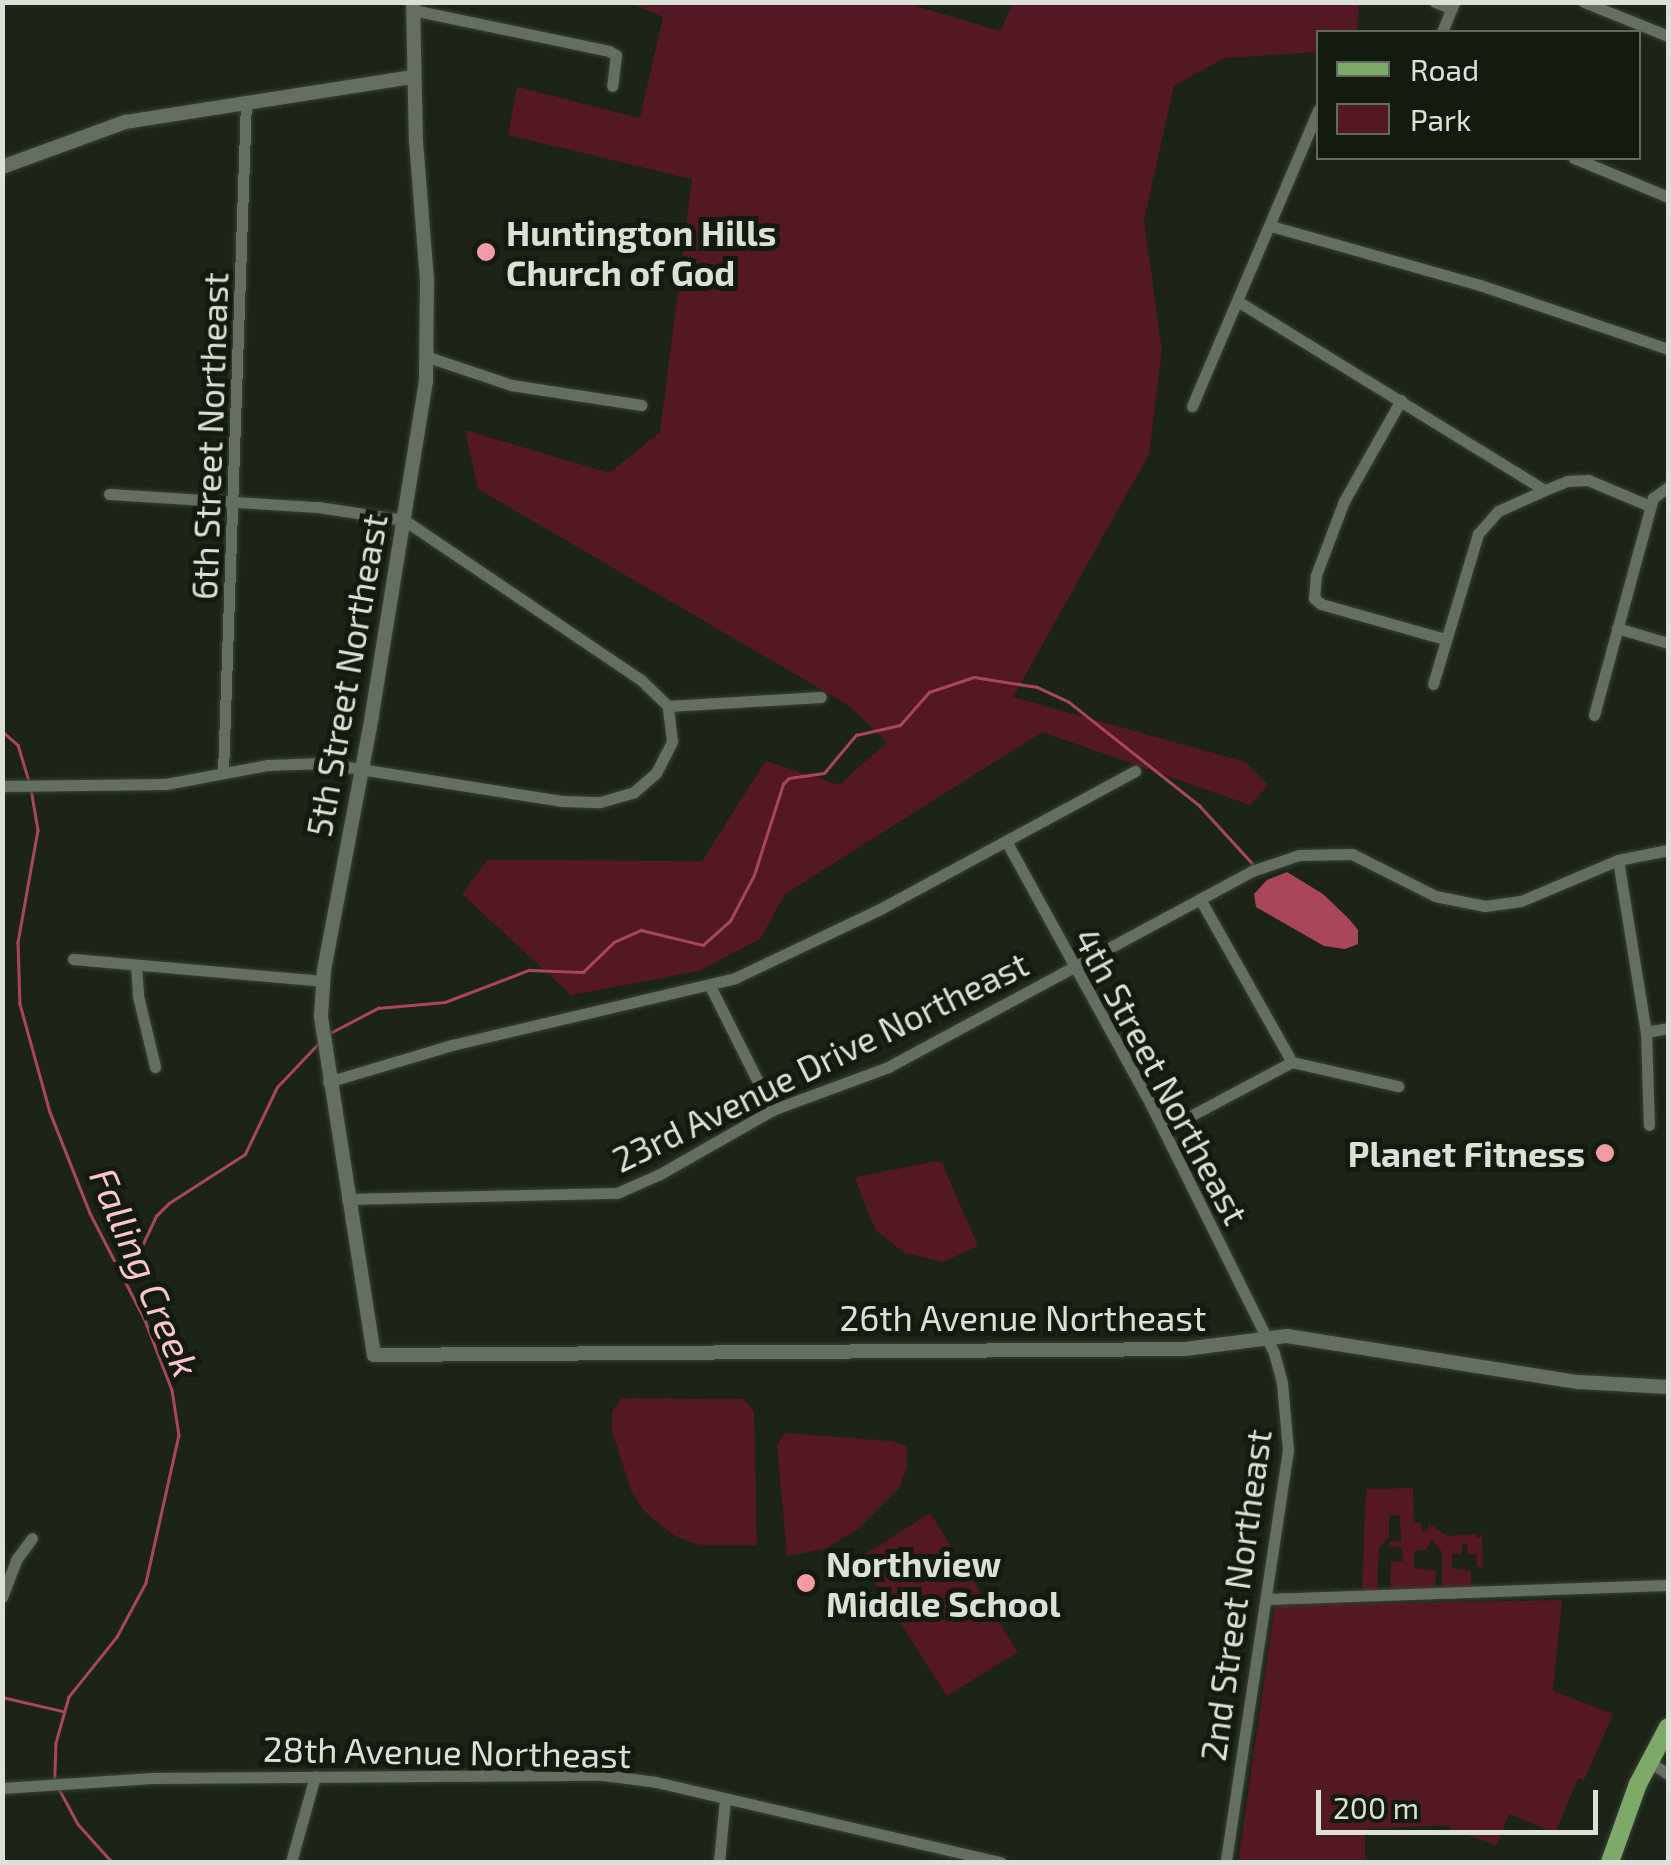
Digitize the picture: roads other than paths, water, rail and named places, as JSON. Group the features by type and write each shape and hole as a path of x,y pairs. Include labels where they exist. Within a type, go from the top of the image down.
{"main road":[{"path":"1610,1862 1648,1761 1668,1727"}],"street":[{"path":"1436,2 1453,6 1443,30"},
{"path":"1584,2 1668,36"},
{"path":"413,6 609,52 616,55 612,86"},
{"name":"5th Street Northeast","path":"374,1354 328,1082 321,1018 323,981 404,520 428,357 413,77 413,6"},
{"path":"2,168 125,122 413,77"},
{"name":"6th Street Northeast","path":"223,773 246,102"},
{"path":"1192,406 1240,302 1316,115"},
{"path":"1579,160 1668,197"},
{"path":"1270,226 1480,286 1668,350"},
{"path":"1240,302 1545,490"},
{"path":"428,357 511,385 641,405"},
{"path":"1401,400 1344,502 1316,576 1314,598 1320,604 1446,639"},
{"path":"1433,684 1482,526 1498,511 1567,481 1588,480 1650,506"},
{"path":"1594,715 1650,506 1656,494 1668,488"},
{"path":"2,786 150,785 298,763 362,768 563,802 624,797 645,785 670,750 668,706 640,679 404,520 335,508 109,494"},
{"path":"1617,628 1668,643"},
{"path":"668,706 821,698"},
{"path":"328,1082 452,1045 710,986 800,950 1135,772"},
{"name":"4th Street Northeast","path":"1006,841 1164,1130 1264,1338"},
{"name":"23rd Avenue Drive Northeast","path":"347,1199 617,1193 660,1174 772,1110 888,1067 1273,862 1323,851 1352,854 1435,896 1485,906 1538,896 1618,860 1668,850"},
{"path":"1618,860 1646,1032 1649,1125"},
{"path":"1200,899 1292,1062"},
{"path":"73,959 323,981"},
{"path":"136,965 138,996 156,1067"},
{"path":"710,986 772,1110"},
{"path":"1646,1032 1668,1028"},
{"path":"1164,1130 1292,1062 1398,1086"},
{"name":"26th Avenue Northeast","path":"374,1354 1185,1349 1264,1338 1322,1339 1578,1382 1668,1387"},
{"name":"2nd Street Northeast","path":"1226,1862 1288,1450 1282,1383 1274,1353 1264,1338"},
{"path":"2,1598 16,1560 32,1538"},
{"path":"1266,1598 1668,1585"},
{"path":"1648,1761 1668,1774"},
{"name":"28th Avenue Northeast","path":"2,1788 61,1782 315,1776 602,1775 1001,1862"},
{"path":"291,1862 315,1776"},
{"path":"720,1862 726,1799"}],"waterway":[{"path":"332,1032 378,1008 445,1002 529,970 583,972 614,942 641,930 703,945 730,921 754,875 783,784 789,778 824,773 856,735 900,725 929,692 974,677 1037,687 1069,702 1200,806 1253,864"},
{"name":"Falling Creek","path":"2,731 18,745 29,781"},
{"name":"Falling Creek","path":"31,789 38,830 18,942 20,1004 50,1112 90,1213 145,1320 172,1390 179,1435 146,1583 117,1637 69,1697 56,1743 55,1780"},
{"path":"126,1280 156,1216 169,1203 245,1154 277,1087 318,1044"},
{"path":"2,1697 62,1711"},
{"name":"Falling Creek","path":"58,1787 78,1824 112,1862"}],"place":[{"name":"Huntington Hills Church of God","path":"486,252"},
{"name":"Planet Fitness","path":"1605,1153"},
{"name":"Northview Middle School","path":"806,1583"}]}
